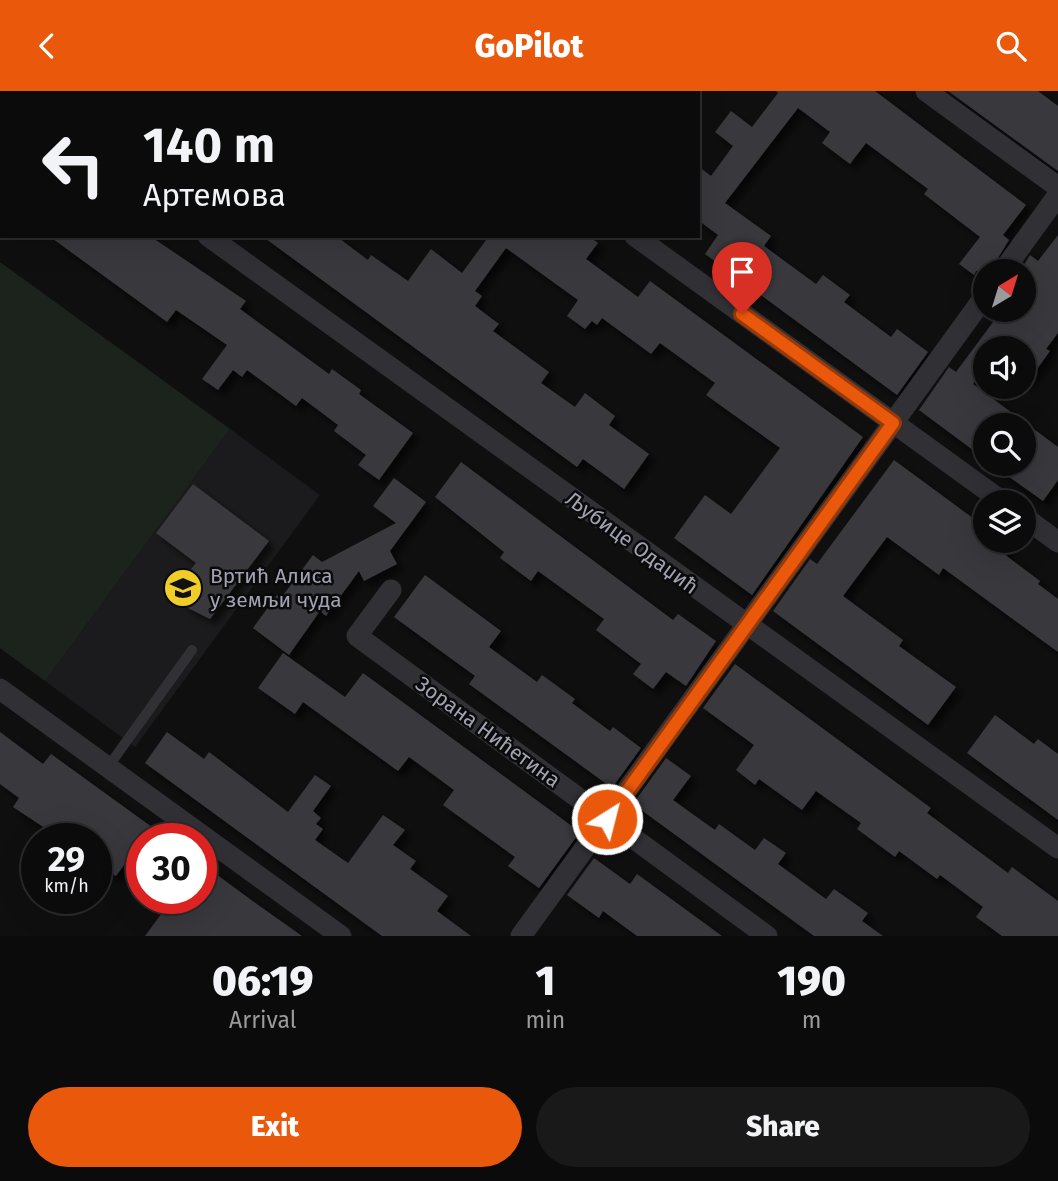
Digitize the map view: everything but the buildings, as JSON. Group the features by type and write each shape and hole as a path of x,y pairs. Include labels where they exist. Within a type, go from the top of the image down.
{"street":[{"path":"926,91 1058,187"},
{"path":"1012,259 1058,195"},
{"name":"Љубице Одаџић","path":"211,238 1058,848"},
{"path":"638,238 986,490"},
{"path":"521,936 973,313"},
{"path":"1036,526 1058,542"},
{"name":"Зорана Нићетина","path":"391,590 357,636 767,936"},
{"path":"0,689 341,936"}],"lane":[{"path":"108,767 192,650"}],"shaded area":[{"path":"0,262 230,429 45,681 0,648"},
{"name":"Вртић Алиса у земљи чуда","path":"230,429 320,495 135,747 45,681"}],"place":[{"name":"Вртић Алиса у земљи чуда","path":"183,588"}],"route":[{"path":"607,819 893,423 742,314"}]}
